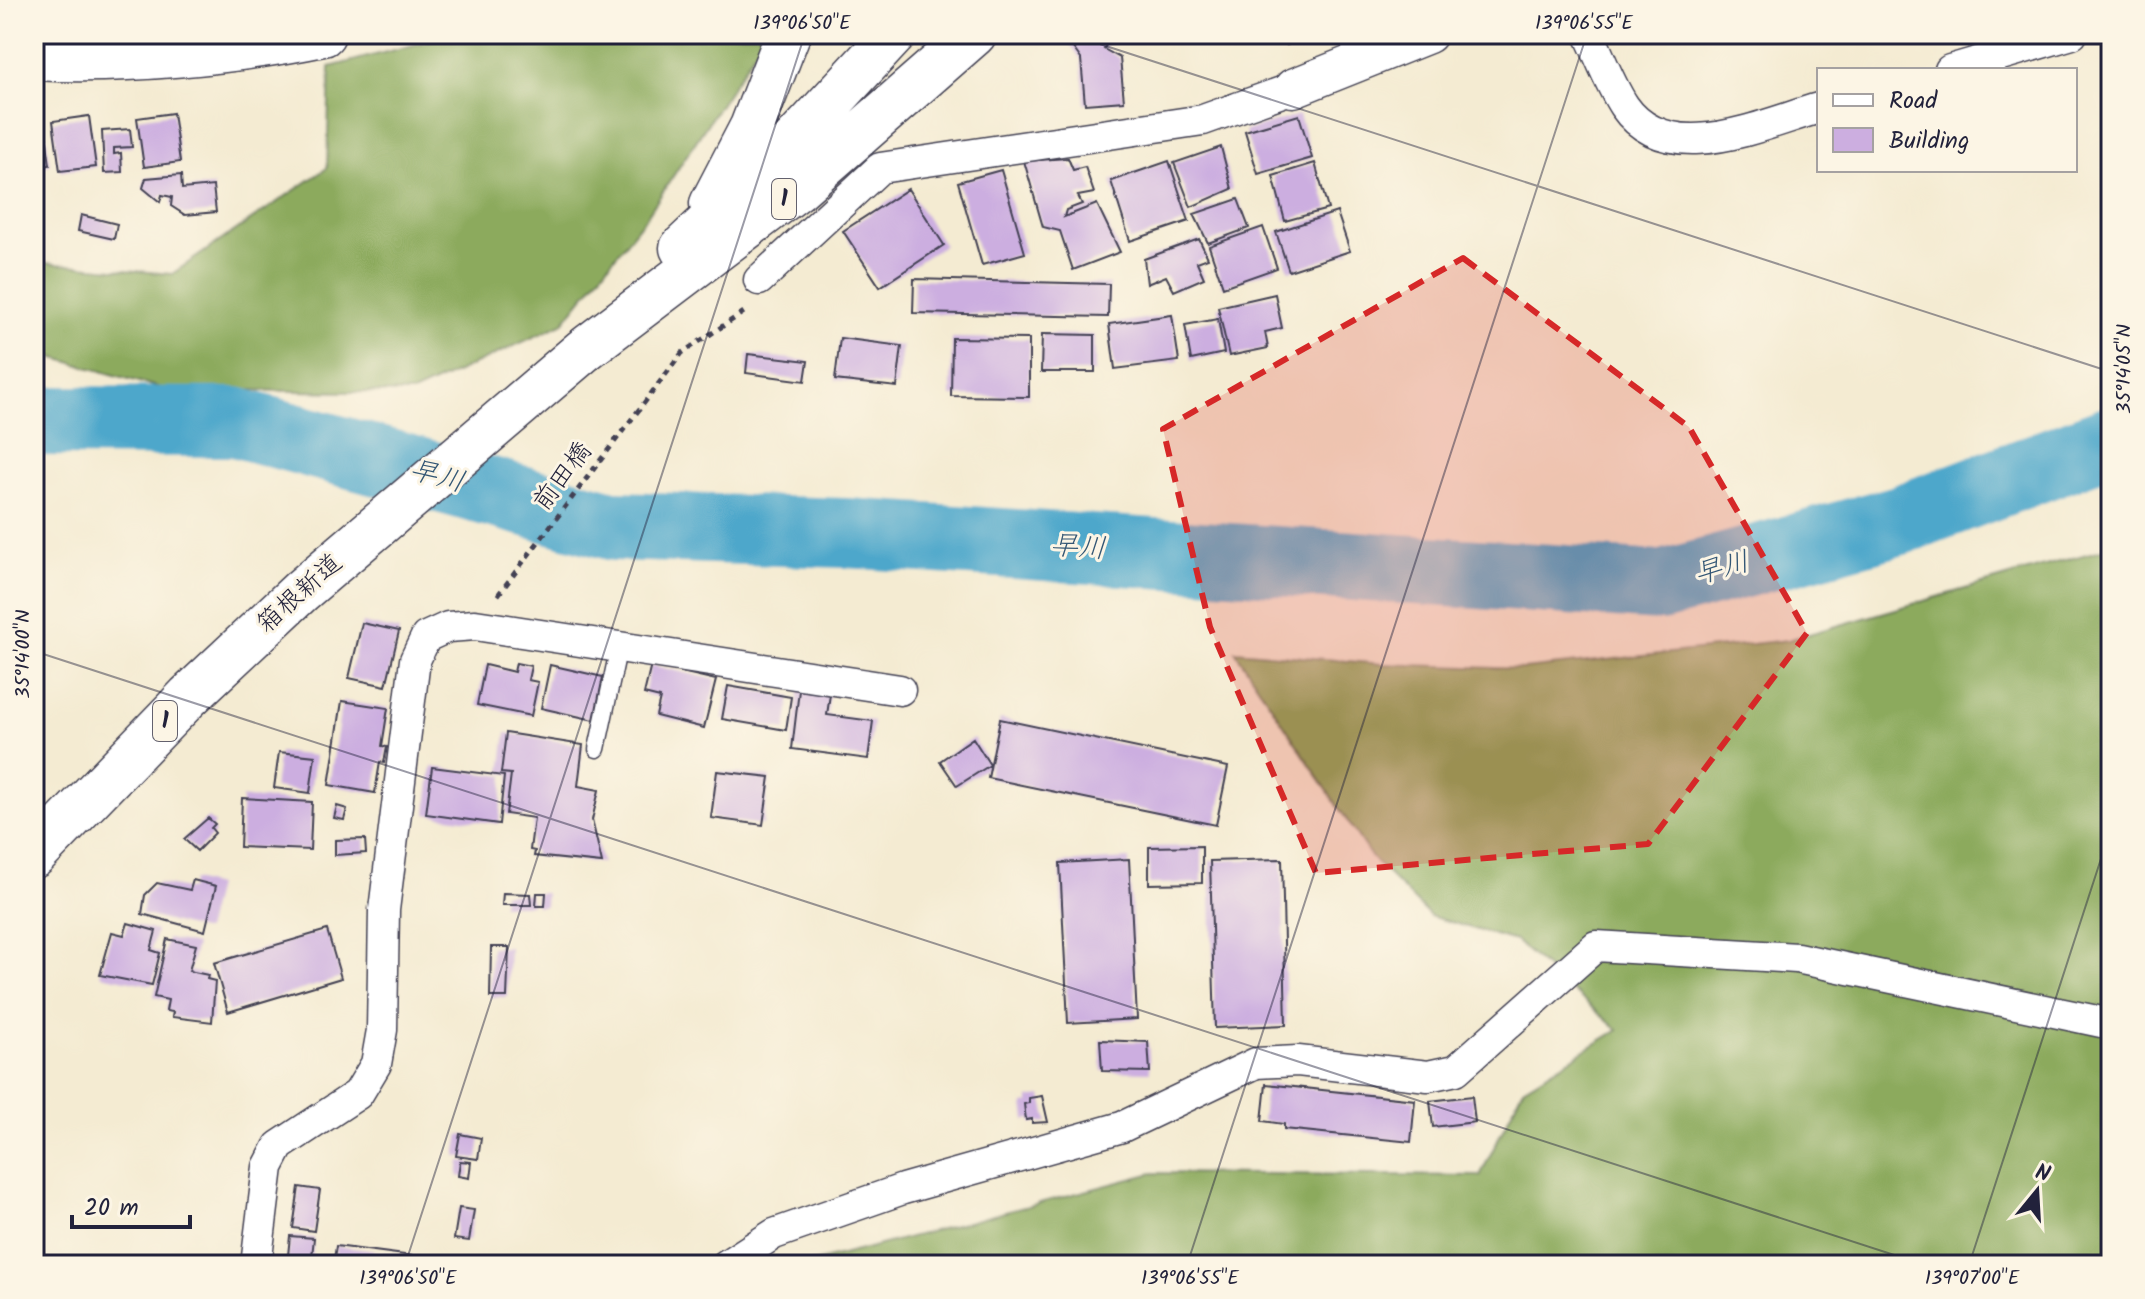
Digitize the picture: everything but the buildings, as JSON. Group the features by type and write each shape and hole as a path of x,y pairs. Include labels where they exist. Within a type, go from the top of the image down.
{"highway":[{"path":"34,58 84,61 284,42 323,34"},
{"name":"1","path":"698,231 752,127 788,34"},
{"name":"1","path":"833,99 872,34"},
{"name":"1","path":"584,350 698,231 789,147 894,34"},
{"name":"1","path":"584,350 798,188 974,34"},
{"name":"箱根新道","path":"34,856 188,697 301,591 584,350"}],"street":[{"path":"759,280 880,168 1203,120 1428,34"},
{"path":"1589,34 1625,108 1644,124 1668,137 1705,141 1817,109"},
{"path":"1957,68 2072,34"},
{"path":"256,1265 268,1167 279,1146 358,1094 376,1064 382,1030 384,910 415,660 426,637 448,627 475,625 900,690"},
{"path":"726,1265 774,1234 903,1189 963,1169 1122,1127 1256,1063 1298,1061 1428,1076 1456,1070 1596,946 1797,958 2111,1024"}],"lane":[{"path":"597,749 619,646"}],"path":[{"name":"前田橋","path":"475,625 682,353 748,309 759,280"}],"highlighted area":[{"path":"1463,258 1689,427 1807,633 1648,844 1316,873 1210,627 1163,429"}],"green space":[{"path":"454,34 762,34 763,39 647,216 562,324 412,393 164,389 34,352 34,262 172,274 327,168 330,67"},
{"path":"2111,547 2111,1265 804,1265 1153,1173 1480,1176 1523,1088 1618,1030 1515,941 1430,916 1372,858 1235,651 1382,664 1524,669 1788,640"}],"waterway":[{"name":"早川","path":"34,421 235,422 615,526 847,533 1660,586 1900,520 2111,440"}]}
